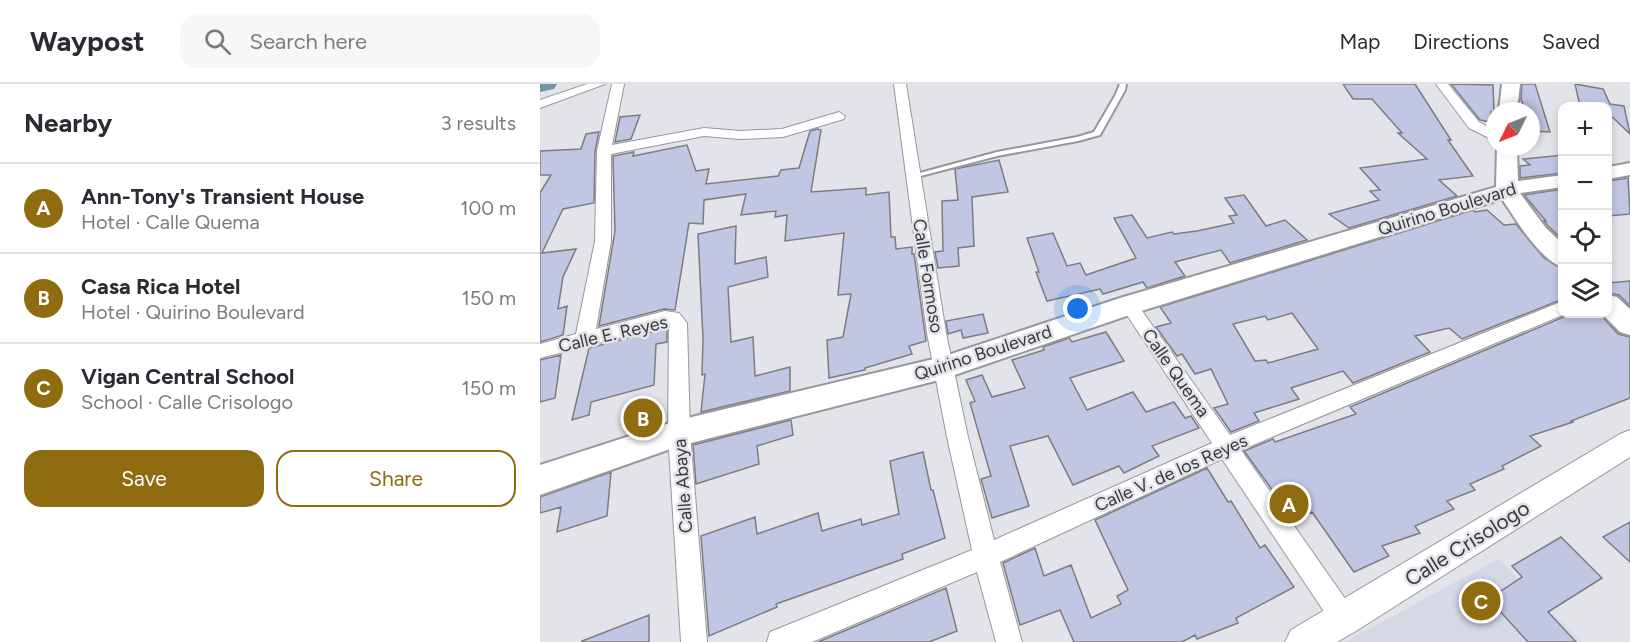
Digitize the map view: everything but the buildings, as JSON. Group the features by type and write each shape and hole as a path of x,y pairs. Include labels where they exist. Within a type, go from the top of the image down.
{"main road":[{"path":"1509,102 1511,84"},
{"path":"1507,156 1507,191 1538,233 1558,254"},
{"path":"1612,172 1630,169"},
{"name":"Quirino Boulevard","path":"540,480 679,433 943,368 1129,305 1518,187 1558,182"},
{"path":"1612,308 1630,325"}],"street":[{"path":"540,104 599,84"},
{"path":"585,338 603,241 604,151 618,84"},
{"name":"Calle Formoso","path":"900,84 943,368 984,557 1009,642"},
{"path":"1442,84 1470,120 1486,132"},
{"path":"604,151 704,132 740,135 783,133 839,116"},
{"name":"Calle Quema","path":"1129,305 1228,446 1344,619"},
{"name":"Calle V. de los Reyes","path":"780,642 984,557 1228,446 1558,309"},
{"name":"Calle E. Reyes","path":"540,351 670,317 675,320 680,329"},
{"name":"Calle Abaya","path":"680,329 679,433 694,642"},
{"name":"Calle Crisologo","path":"1304,642 1630,442"}],"lane":[{"path":"913,176 997,154 1078,140 1097,133 1106,114 1120,96 1123,84"}],"shaded area":[{"path":"1498,559 1581,642 1345,642"}],"waterway":[{"path":"540,86 546,84"}],"place":[{"name":"Casa Rica Hotel","path":"643,418"},
{"name":"Ann-Tony's Transient House","path":"1289,504"},
{"name":"Vigan Central School","path":"1481,601"}]}
